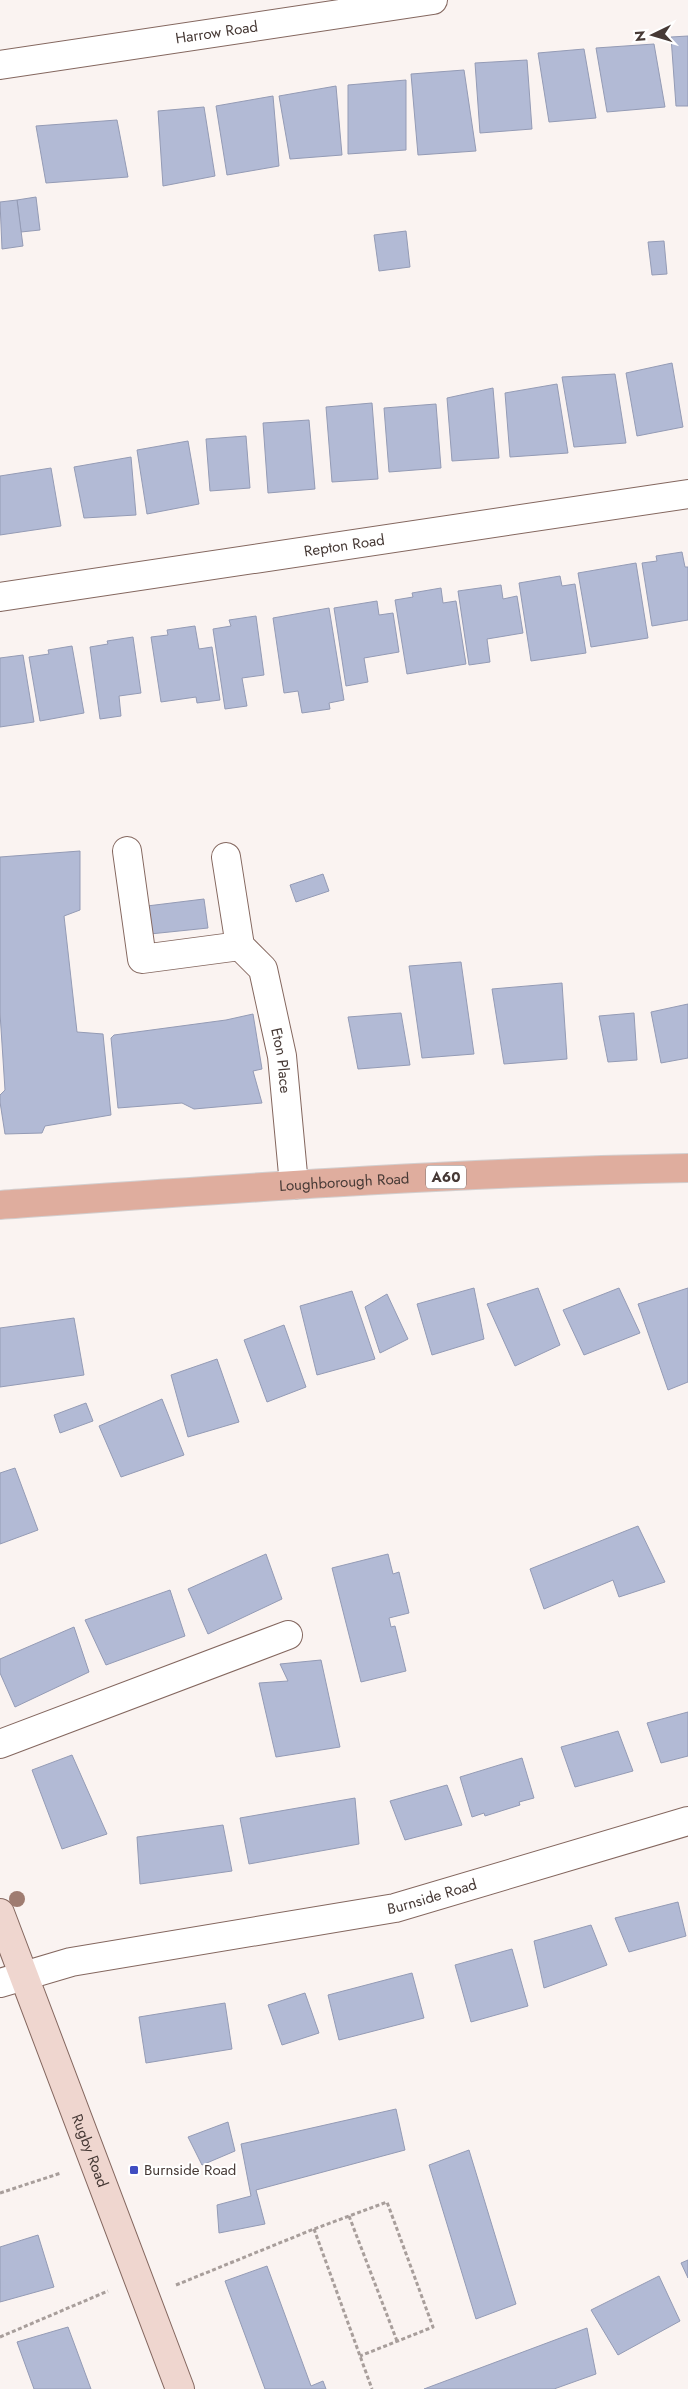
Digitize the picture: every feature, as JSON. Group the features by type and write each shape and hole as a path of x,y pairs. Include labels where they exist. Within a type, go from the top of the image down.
{"main road":[{"name":"Loughborough Road","path":"0,1205 294,1185 577,1170 688,1168"}],"street":[{"name":"Harrow Road","path":"0,66 433,0"},
{"name":"Repton Road","path":"0,597 688,494"},
{"path":"127,851 142,959 240,946 226,858"},
{"name":"Eton Place","path":"240,946 263,969 282,1056 294,1185"},
{"path":"0,1744 288,1635"},
{"name":"Burnside Road","path":"12,1979 71,1962 395,1908 688,1821"},
{"name":"Rugby Road","path":"0,1913 12,1979 95,2162 180,2389"}],"path":[{"path":"0,2193 95,2162"},
{"path":"0,2337 387,2202 433,2327 360,2356"},
{"path":"350,2216 398,2341"},
{"path":"314,2228 372,2389"}],"building":[{"path":"688,36 688,106 676,106 671,37"},
{"path":"654,44 665,107 607,112 596,48"},
{"path":"584,49 596,118 549,122 538,53"},
{"path":"527,60 532,129 480,133 475,63"},
{"path":"464,70 476,151 418,155 411,74"},
{"path":"406,80 406,150 348,154 348,85"},
{"path":"336,86 342,155 290,159 279,96"},
{"path":"273,96 279,166 227,175 216,106"},
{"path":"204,107 215,176 163,186 158,111"},
{"path":"117,120 128,177 46,183 36,126"},
{"path":"36,197 40,230 21,232 17,200"},
{"path":"17,200 23,246 2,249 0,202"},
{"path":"406,231 410,267 379,271 374,235"},
{"path":"664,241 667,274 652,275 648,242"},
{"path":"672,363 683,427 637,436 626,373"},
{"path":"615,374 626,443 574,447 562,377"},
{"path":"557,384 568,453 510,457 505,393"},
{"path":"493,388 499,458 452,461 447,398"},
{"path":"372,403 378,479 332,482 326,407"},
{"path":"436,404 441,468 389,472 384,408"},
{"path":"309,420 315,489 268,493 263,423"},
{"path":"246,436 250,488 210,491 206,439"},
{"path":"188,441 199,504 147,514 137,450"},
{"path":"131,457 136,515 84,518 74,467"},
{"path":"51,468 61,526 0,535 0,476"},
{"path":"682,552 685,567 688,567 688,620 652,626 642,563 657,561 656,556"},
{"path":"636,563 648,638 591,647 578,573"},
{"path":"560,576 562,586 575,584 586,653 531,661 519,583"},
{"path":"501,585 503,599 517,596 523,633 487,639 490,662 469,665 458,591"},
{"path":"441,588 443,603 456,601 466,664 407,674 395,600 413,597 412,593"},
{"path":"377,601 379,615 393,613 399,652 364,658 368,682 346,686 334,608"},
{"path":"329,608 344,700 329,703 330,709 302,713 298,691 284,693 273,618"},
{"path":"256,616 264,675 242,678 247,706 225,709 213,629 231,626 229,620"},
{"path":"195,626 199,649 212,647 220,700 197,703 196,697 161,702 151,637 168,635 167,630"},
{"path":"133,637 141,693 119,696 121,716 100,719 90,647 108,644 107,641"},
{"path":"72,646 84,713 40,721 29,657 49,654 48,650"},
{"path":"23,655 34,722 0,727 0,658"},
{"path":"80,851 80,910 64,916 77,1032 103,1034 111,1115 45,1126 42,1133 5,1134 0,1102 0,1095 5,1090 0,1013 0,857"},
{"path":"323,874 329,891 296,902 290,885"},
{"path":"204,899 208,928 150,934 147,906"},
{"path":"461,962 474,1054 422,1058 409,966"},
{"path":"562,983 567,1059 504,1064 492,989"},
{"path":"688,1004 688,1058 661,1063 651,1012"},
{"path":"401,1013 410,1065 358,1069 348,1017"},
{"path":"634,1013 637,1060 608,1062 599,1016"},
{"path":"253,1014 262,1069 253,1071 262,1103 194,1109 182,1103 118,1108 111,1038 114,1035 226,1020"},
{"path":"474,1288 484,1339 432,1355 417,1304"},
{"path":"538,1288 560,1345 515,1366 487,1304"},
{"path":"619,1288 640,1333 584,1355 563,1310"},
{"path":"688,1288 688,1382 668,1390 638,1304"},
{"path":"352,1291 375,1359 317,1375 300,1306"},
{"path":"387,1294 408,1339 380,1353 365,1307"},
{"path":"74,1318 84,1375 0,1387 0,1328"},
{"path":"284,1325 306,1387 267,1402 244,1340"},
{"path":"217,1359 239,1422 188,1437 171,1375"},
{"path":"162,1399 184,1455 121,1477 99,1426"},
{"path":"86,1403 93,1421 60,1433 54,1415"},
{"path":"15,1468 38,1530 0,1544 0,1473"},
{"path":"638,1526 665,1582 619,1597 613,1580 544,1609 530,1569"},
{"path":"266,1554 282,1599 208,1634 188,1589"},
{"path":"388,1554 393,1574 399,1572 409,1613 389,1618 391,1627 395,1626 406,1671 361,1682 332,1568"},
{"path":"170,1590 185,1636 106,1665 85,1620"},
{"path":"74,1627 89,1672 15,1707 0,1673 0,1659"},
{"path":"321,1660 340,1747 276,1757 259,1683 288,1681 280,1664"},
{"path":"688,1712 688,1756 661,1763 647,1723"},
{"path":"618,1731 633,1771 575,1787 561,1747"},
{"path":"72,1755 107,1834 62,1849 32,1770"},
{"path":"522,1758 534,1798 519,1802 520,1805 485,1816 484,1813 472,1817 460,1777"},
{"path":"447,1785 462,1825 405,1840 390,1801"},
{"path":"355,1798 359,1844 249,1864 240,1818"},
{"path":"223,1825 232,1871 140,1884 137,1837"},
{"path":"678,1902 686,1936 629,1952 615,1918"},
{"path":"591,1925 607,1965 544,1988 534,1941"},
{"path":"512,1949 528,2006 471,2022 455,1965"},
{"path":"412,1973 424,2018 339,2040 328,1995"},
{"path":"305,1993 319,2033 282,2045 268,2005"},
{"path":"225,2003 232,2049 146,2063 139,2017"},
{"path":"396,2109 405,2150 256,2190 265,2224 219,2233 217,2205 251,2196 241,2144"},
{"path":"228,2122 235,2151 202,2165 188,2137"},
{"path":"469,2150 516,2304 476,2319 429,2165"},
{"path":"38,2235 54,2287 0,2302 0,2247"},
{"path":"688,2260 688,2278 681,2263"},
{"path":"267,2266 311,2386 323,2381 326,2389 265,2389 225,2281"},
{"path":"659,2276 680,2321 618,2355 591,2310"},
{"path":"68,2327 91,2389 34,2389 17,2342"},
{"path":"587,2328 596,2374 554,2389 424,2389"}],"place":[{"name":"Burnside Road","path":"134,2170"}]}
